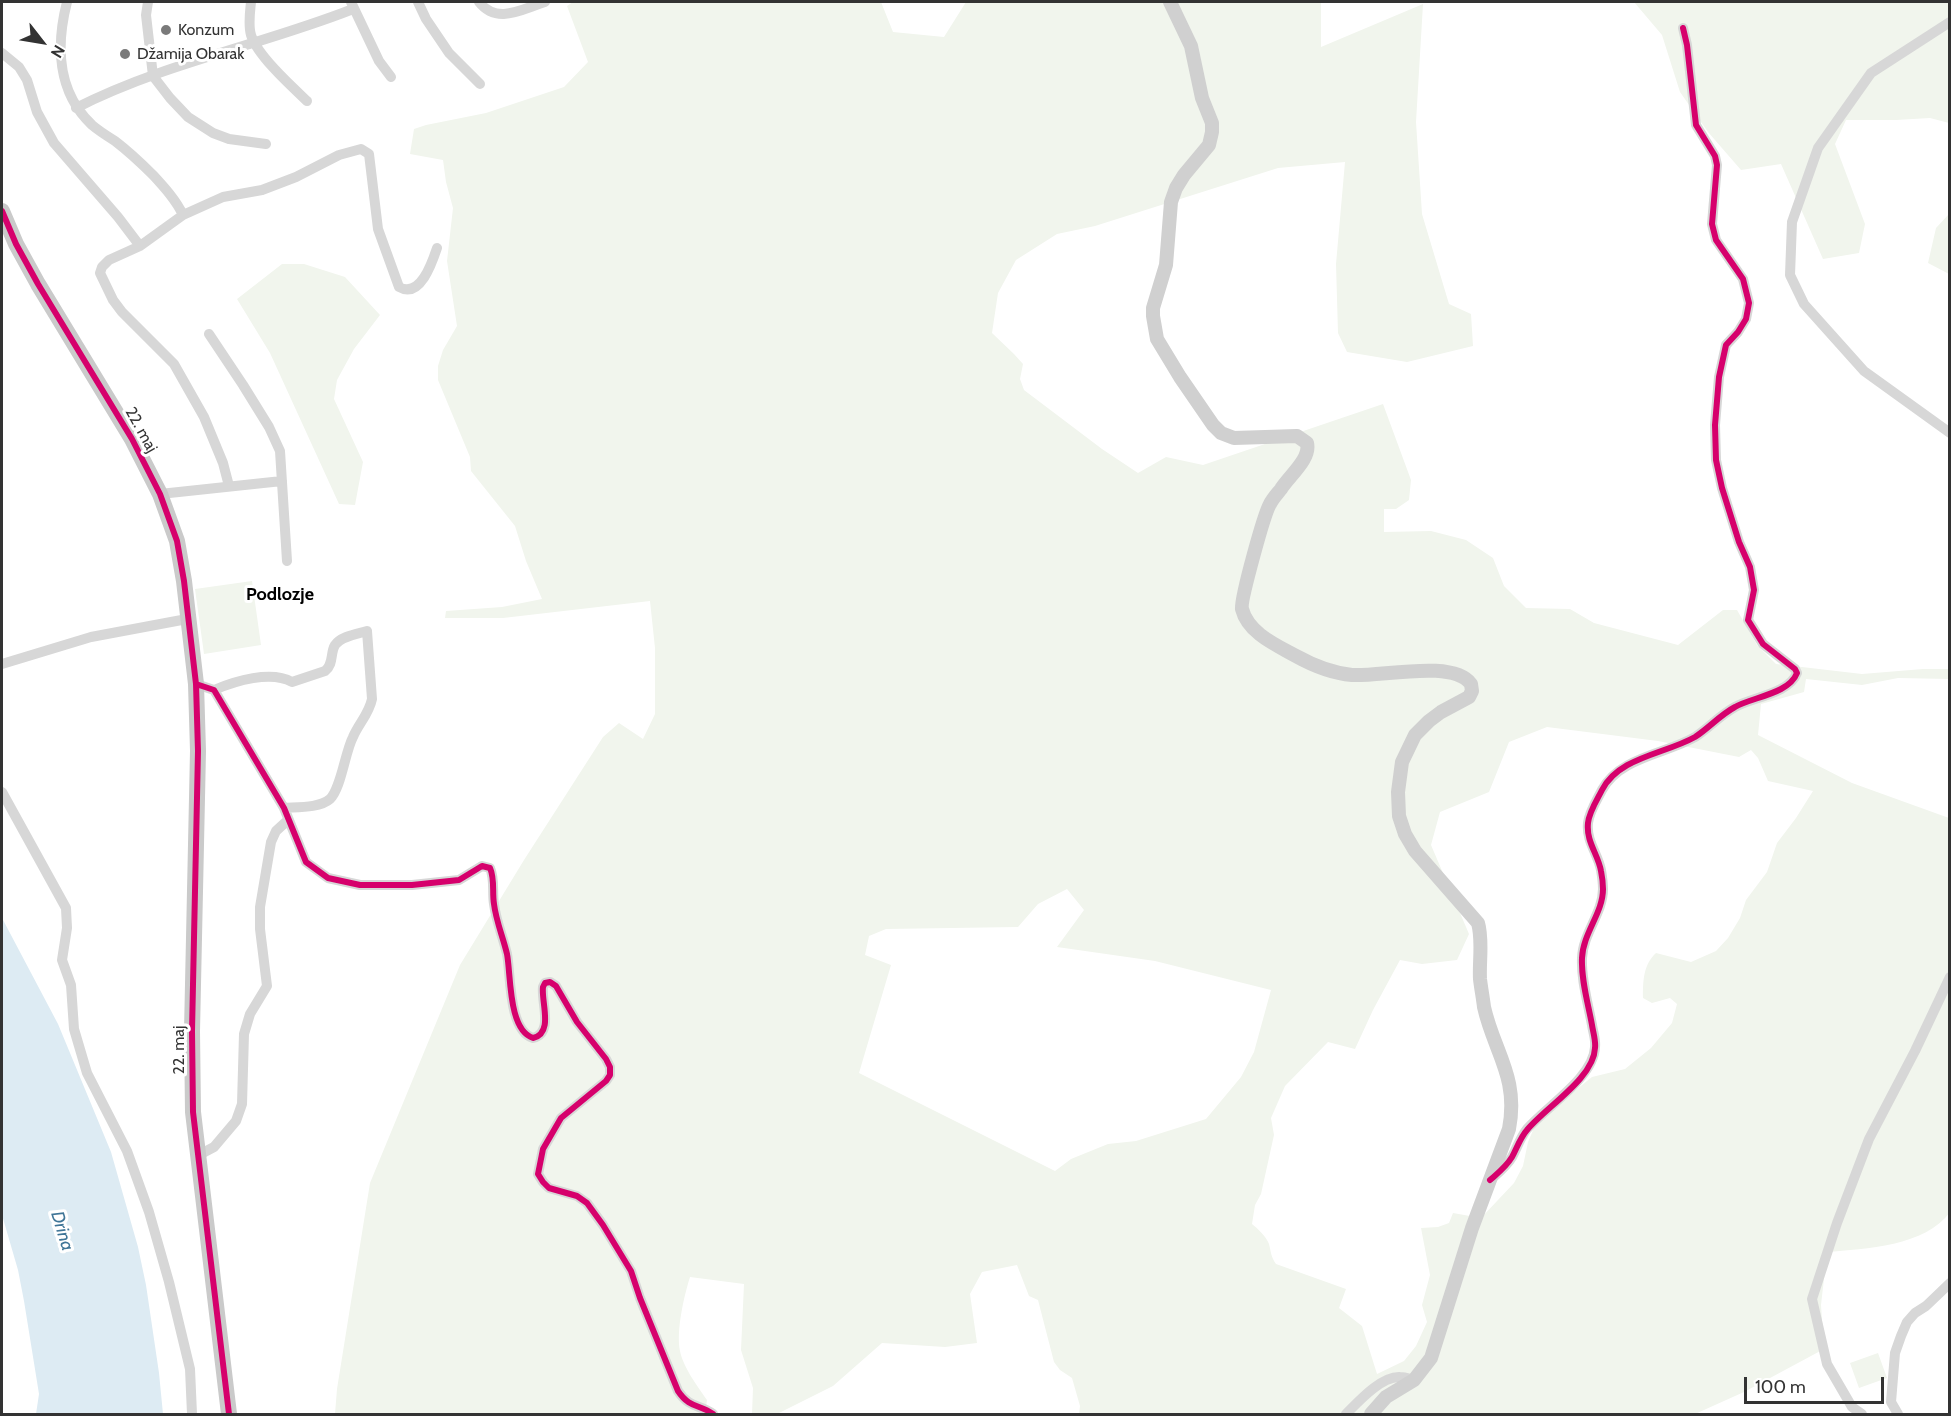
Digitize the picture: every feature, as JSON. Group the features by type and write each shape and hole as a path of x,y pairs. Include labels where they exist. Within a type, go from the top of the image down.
{"main road":[{"path":"1170,2 1191,46 1202,98 1212,123 1212,132 1209,145 1184,175 1171,202 1166,265 1153,308 1158,339 1180,377 1221,433 1234,438 1297,436 1307,443 1308,448 1304,459 1270,504 1245,586 1242,609 1257,633 1316,667 1350,675 1396,671 1443,671 1462,675 1471,684 1472,691 1470,697 1429,721 1415,735 1402,762 1398,792 1399,816 1415,851 1473,916 1479,928 1480,981 1485,1009 1508,1076 1512,1102 1509,1129 1472,1228 1431,1358 1414,1380 1386,1396 1371,1414"},
{"name":"22. maj","path":"2,211 16,244 38,284 132,439 160,494 177,541 196,684 198,751 192,1031 193,1112 229,1414"}],"street":[{"path":"67,2 60,40 64,73 76,108 93,126 142,163 164,187 183,215"},
{"path":"148,2 146,15 153,76 188,117 213,133 230,139 266,144"},
{"path":"251,2 249,27 251,37 277,72 307,101"},
{"path":"418,2 426,19 449,53 480,84"},
{"path":"479,2 485,9 498,15 545,2"},
{"path":"76,108 97,97 153,76 300,29 352,5 378,61 391,77"},
{"path":"1950,22 1871,73 1818,148 1792,222 1790,275 1804,304 1864,371 1950,433"},
{"path":"1490,1180 1511,1159 1526,1130 1581,1078 1592,1063 1595,1047 1584,984 1582,957 1603,891 1601,869 1588,840 1588,824 1605,785 1617,772 1636,761 1695,737 1737,705 1762,698 1796,677 1797,673 1763,644 1748,620 1754,590 1750,567 1739,542 1716,460 1715,425 1719,377 1726,345 1746,319 1749,303 1743,279 1716,240 1712,225 1717,165 1715,156 1696,125 1683,28"},
{"path":"2,53 19,68 27,80 37,112 54,143 140,246"},
{"path":"229,486 223,464 204,417 174,364 113,300 99,273 108,260 140,246 183,215 223,197 262,190 296,177 339,155 361,149 369,154 378,229 399,287 408,290 421,282 437,248"},
{"path":"209,334 269,427 280,451 287,561"},
{"path":"160,494 282,481"},
{"path":"2,664 91,637 187,619"},
{"path":"196,684 214,690 232,683 274,676 292,681 325,671 329,668 335,645 345,637 366,631 372,699 370,709 351,739 336,790 328,800 320,804 284,808"},
{"path":"214,690 284,808 306,862 328,878 360,885 412,885 459,880 482,866 490,868 493,902 508,957 511,995 524,1032 533,1038 542,1032 545,1021 543,987 545,983 550,982 556,986 577,1022 610,1067 610,1075 606,1081 561,1118 543,1149 538,1174 549,1188 577,1196 587,1203 631,1271 678,1391 692,1406 713,1414"},
{"path":"2,792 66,908 67,928 62,960 71,986 74,1029 87,1072 127,1151 149,1212 190,1369 192,1414"},
{"path":"197,1156 214,1147 221,1139 236,1121 242,1104 244,1034 250,1014 267,986 260,929 260,907 271,842 276,831 288,820"},
{"path":"1862,1414 1852,1407 1827,1364 1812,1299 1837,1223 1869,1139 1950,977"},
{"path":"1898,1414 1891,1402 1895,1353 1901,1336 1907,1322 1915,1313 1926,1306 1950,1283"},
{"path":"1346,1414 1378,1385 1398,1376 1414,1380"}],"shaded area":[{"path":"573,2 881,2 893,32 944,37 966,2 1321,2 1321,47 1423,4 1416,122 1422,214 1449,304 1471,314 1473,346 1407,362 1347,352 1338,333 1336,264 1345,162 1278,168 1095,226 1057,234 1016,260 998,293 992,333 1023,364 1020,379 1024,390 1138,473 1166,457 1203,465 1383,404 1411,480 1409,500 1396,509 1384,509 1384,532 1431,531 1466,540 1493,558 1504,586 1526,608 1570,609 1594,623 1678,645 1723,610 1737,610 1757,645 1776,664 1862,674 1949,669 1949,679 1898,678 1862,685 1806,679 1804,692 1761,704 1758,735 1852,783 1949,818 1950,1212 1926,1232 1911,1239 1876,1247 1827,1252 1821,1305 1824,1349 1744,1392 1695,1414 1079,1414 1080,1406 1072,1378 1060,1370 1054,1362 1038,1300 1029,1296 1017,1265 982,1272 970,1294 977,1343 945,1347 882,1343 833,1386 777,1414 752,1414 753,1388 741,1350 744,1284 690,1277 681,1314 679,1343 684,1364 707,1400 705,1414 335,1414 370,1183 460,965 603,737 619,723 643,739 655,714 655,648 650,601 503,618 445,618 446,611 502,607 542,599 526,561 515,526 471,471 470,457 438,380 438,366 443,350 457,326 447,261 453,208 443,160 410,154 414,129 486,113 564,87 588,62 567,6","holes":["1547,727 1658,741 1739,757 1751,750 1758,758 1768,781 1813,791 1777,843 1767,872 1746,900 1740,918 1728,938 1716,951 1691,962 1656,953 1648,963 1643,998 1652,1003 1670,998 1677,1004 1672,1023 1651,1048 1625,1069 1592,1077 1534,1128 1528,1142 1523,1166 1514,1183 1481,1218 1453,1213 1449,1223 1438,1227 1421,1228 1430,1275 1422,1305 1427,1322 1416,1346 1404,1361 1377,1374 1362,1326 1339,1308 1346,1289 1276,1264 1268,1241 1252,1224 1274,1135 1271,1118 1285,1086 1328,1042 1355,1049 1400,960 1422,964 1457,960 1469,934 1431,845 1440,812 1489,792 1509,742","1067,889 1084,910 1057,947 1155,961 1271,990 1254,1052 1241,1077 1206,1119 1136,1141 1108,1144 1071,1159 1055,1171 859,1073 891,965 865,955 869,936 886,929 1018,927 1038,904"]},
{"path":"1634,2 1949,2 1949,123 1930,118 1846,120 1835,144 1865,224 1859,253 1823,259 1781,164 1741,170 1708,132 1680,92 1662,35"},
{"path":"1949,214 1949,274 1928,263 1936,228"},
{"path":"282,264 304,264 345,277 380,315 354,349 337,380 334,399 363,462 355,505 339,504 270,353 237,299"},
{"path":"252,581 261,645 204,654 195,589"},
{"path":"1878,1353 1887,1378 1859,1388 1850,1363"}],"water":[{"name":"Drina","path":"2,918 58,1024 111,1152 138,1247 146,1285 163,1414 36,1414 39,1394 24,1301 18,1270 2,1215"}],"cycle path":[{"path":"1490,1180 1510,1161 1527,1130 1568,1092 1587,1070 1593,1059 1595,1042 1584,983 1582,958 1583,949 1602,898 1601,871 1588,830 1590,815 1602,790 1619,770 1695,737 1735,707 1786,686 1797,673 1763,644 1748,620 1754,590 1750,567 1739,542 1716,460 1715,425 1719,377 1726,345 1746,319 1749,303 1743,279 1716,240 1712,224 1717,165 1715,156 1696,125 1683,28"},
{"path":"2,211 16,244 38,284 132,439 160,494 177,541 196,684 198,751 192,1031 193,1112 229,1414"},
{"path":"196,684 214,690 284,808 306,862 328,878 360,885 412,885 459,880 482,866 490,868 495,910 507,954 512,1000 519,1024 525,1033 533,1038 543,1030 545,1024 543,987 545,983 550,982 556,986 577,1022 610,1067 610,1075 606,1081 561,1118 543,1149 538,1174 549,1188 577,1196 587,1203 631,1271 678,1391 691,1404 713,1414"}],"place":[{"name":"Konzum","path":"166,30"},
{"name":"Džamija Obarak","path":"125,54"}],"district":[{"name":"Podlozje","path":"280,595"}]}
